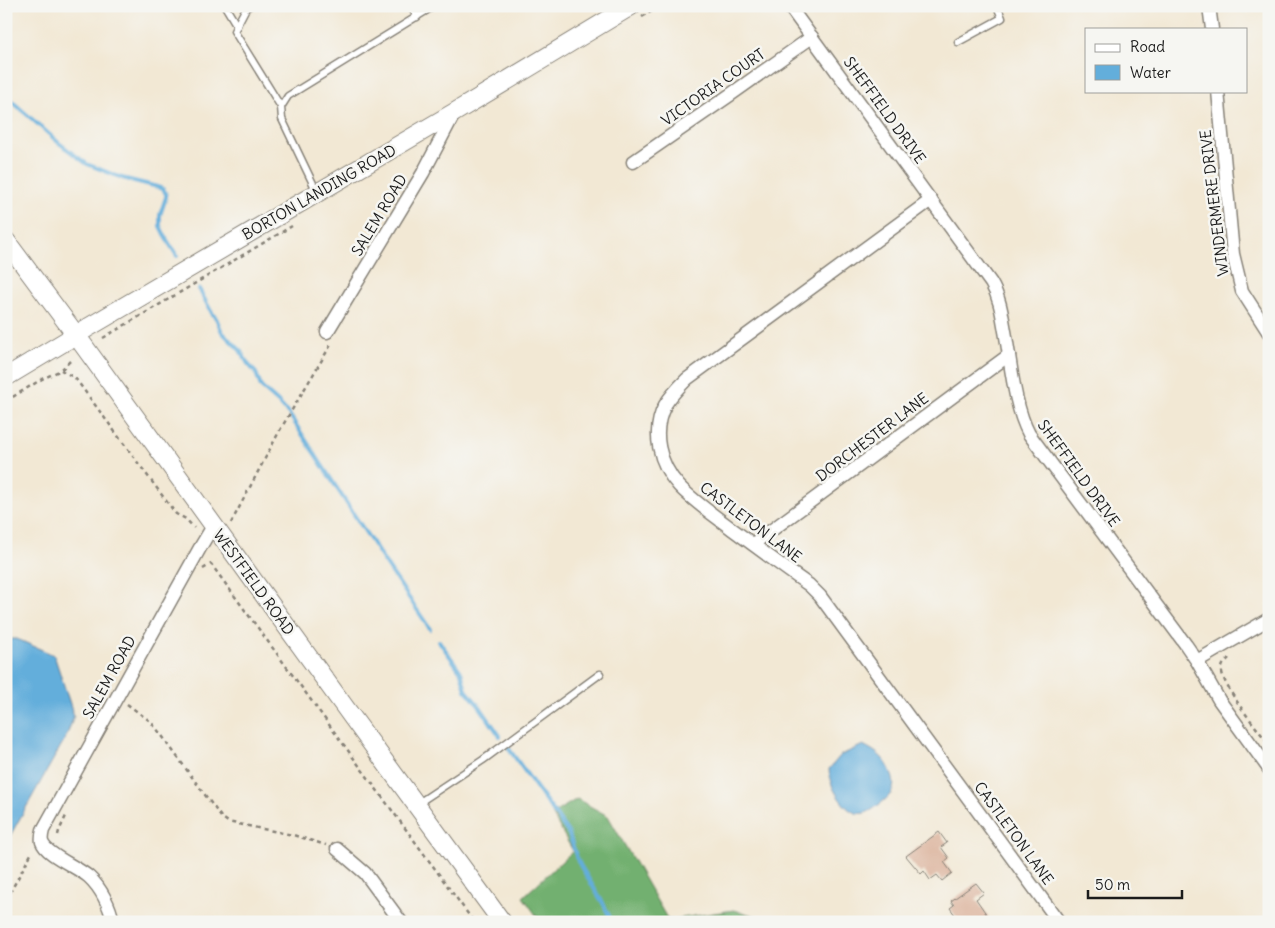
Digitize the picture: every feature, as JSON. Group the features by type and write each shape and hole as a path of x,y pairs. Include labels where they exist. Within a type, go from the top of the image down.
{"street":[{"name":"BORTON LANDING ROAD","path":"6,377 632,6"},
{"name":"SHEFFIELD DRIVE","path":"789,6 996,291 1002,308 1009,355 1022,418 1029,434 1197,661 1219,700 1269,769"},
{"path":"1210,6 1212,28"},
{"name":"VICTORIA COURT","path":"633,162 812,37"},
{"name":"WINDERMERE DRIVE","path":"1218,92 1233,254 1242,291 1269,333"},
{"name":"SALEM ROAD","path":"329,338 423,173 455,112"},
{"name":"CASTLETON LANE","path":"930,200 687,379 670,397 665,406 659,426 658,445 662,462 672,478 683,490 809,585 820,596 1059,922"},
{"name":"WESTFIELD ROAD","path":"6,241 222,525 416,804 502,922"},
{"name":"DORCHESTER LANE","path":"754,544 1009,355"},
{"name":"SALEM ROAD","path":"113,922 108,907 96,886 88,877 76,867 51,853 43,845 43,830 201,546 222,525"},
{"path":"1197,661 1269,619"},
{"path":"337,849 364,873 401,922"}],"lane":[{"path":"225,6 237,26"},
{"path":"249,6 246,8 234,32 281,107 282,119 318,193"},
{"path":"411,6 417,17"},
{"path":"281,107 288,96 434,6"},
{"path":"958,42 1002,18 997,6"},
{"path":"416,804 483,760 600,674"}],"path":[{"path":"222,525 300,396 329,338"},
{"path":"6,400 61,370 70,361"},
{"path":"61,370 75,378 176,514 186,519 194,528"},
{"path":"211,564 474,922"},
{"path":"1233,654 1222,665 1224,680 1230,692 1269,744"},
{"path":"127,704 160,732 221,817 228,822 293,835 337,849"},
{"path":"6,900 31,854"}],"green space":[{"path":"577,799 608,816 668,920 734,910 777,922 541,922 523,897 573,851 552,814"}],"water":[{"path":"6,639 17,639 54,655 74,716 66,737 6,843"},
{"path":"863,745 884,760 892,775 894,785 891,794 883,802 870,811 859,813 849,809 839,798 832,784 829,769 841,755"}],"building":[{"path":"939,832 947,843 941,847 949,858 944,862 952,873 942,881 937,875 930,880 924,871 921,874 906,856"},
{"path":"976,883 984,893 976,899 989,918 984,922 960,922 950,908 954,905 951,901"}],"waterway":[{"path":"6,96 59,143 87,164 122,178 163,189 166,197 160,215 160,226 177,256"},
{"path":"199,289 222,332 240,350 256,373 261,387 289,414 430,629"},
{"path":"439,641 461,672 466,690 500,736"},
{"path":"507,746 569,834 580,865 612,922"}]}
